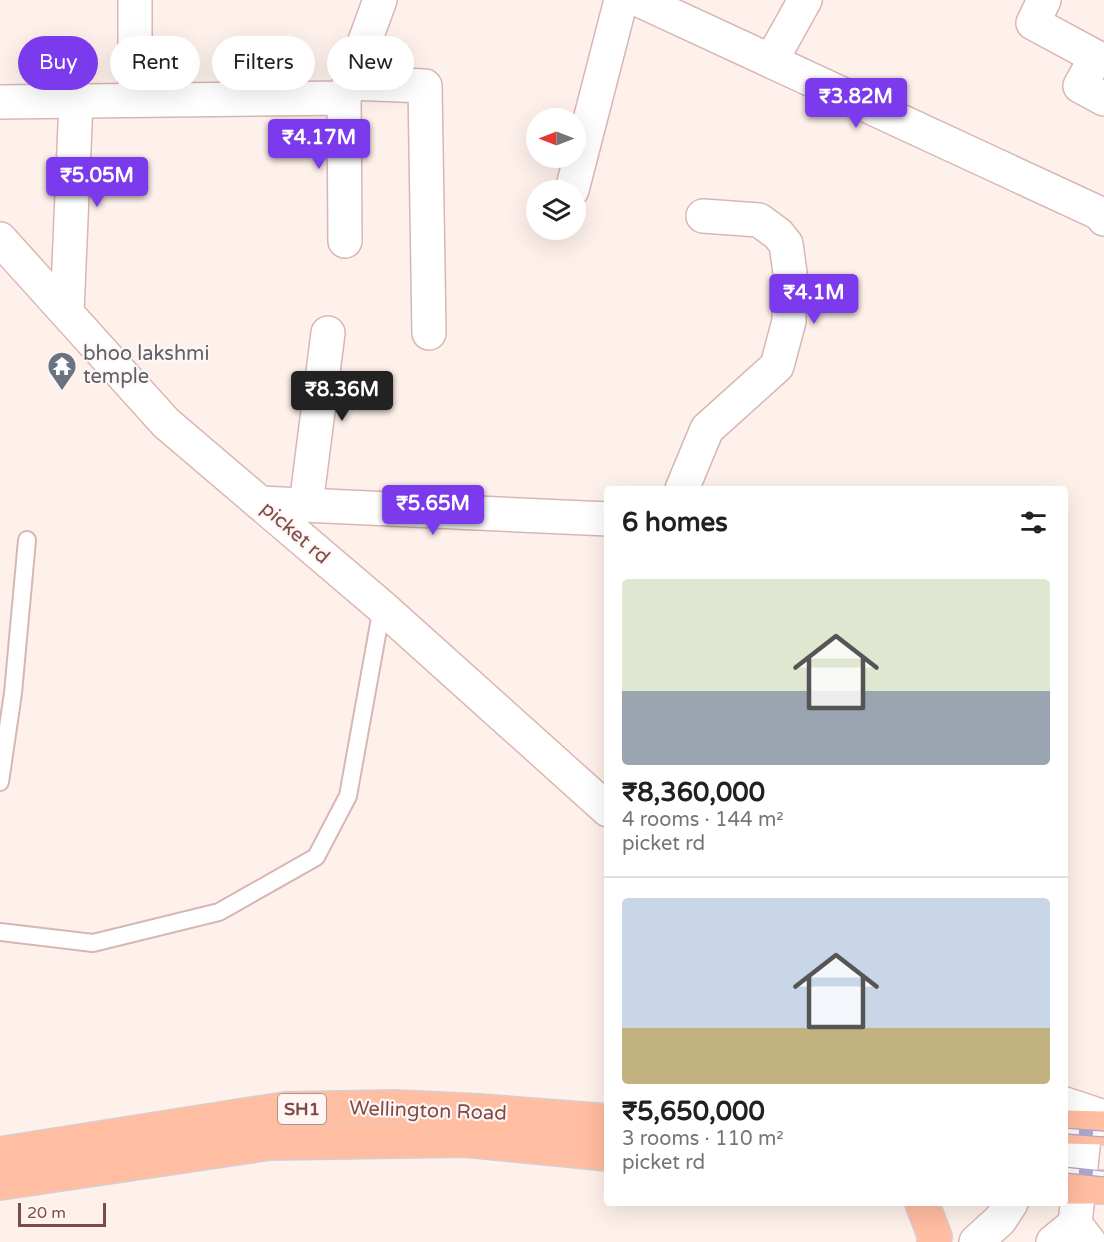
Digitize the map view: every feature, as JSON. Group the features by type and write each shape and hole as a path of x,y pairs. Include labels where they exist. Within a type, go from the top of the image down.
{"main road":[{"name":"Wellington Road","path":"0,1154 285,1109 396,1107 604,1121"},
{"name":"SH1","path":"0,1184 269,1143 466,1140 604,1154"},
{"path":"923,1206 934,1242"}],"street":[{"path":"135,0 135,99"},
{"path":"345,241 347,91 380,0"},
{"path":"575,180 621,0"},
{"path":"639,0 1100,213 1104,219"},
{"path":"771,61 805,0"},
{"path":"1044,0 1033,23 1096,57 1080,86 1104,99"},
{"path":"0,102 76,102 425,86 429,333"},
{"path":"67,312 76,102"},
{"path":"683,486 707,429 777,366 789,321 790,273 786,244 778,234 759,220 703,216"},
{"name":"picket rd","path":"0,239 166,423 382,607 604,806"},
{"path":"306,505 328,333"},
{"path":"260,503 604,519"},
{"path":"1072,1236 1083,1187 1085,1121"},
{"path":"976,1242 1000,1220 1009,1206"}],"lane":[{"path":"0,782 6,693 27,540"},
{"path":"0,932 93,943 219,912 316,857 348,796 382,607"}],"railway":[{"path":"1068,1131 1104,1134"},
{"path":"1068,1170 1104,1174"}],"place":[{"name":"bhoo lakshmi temple","path":"62,392"}]}
